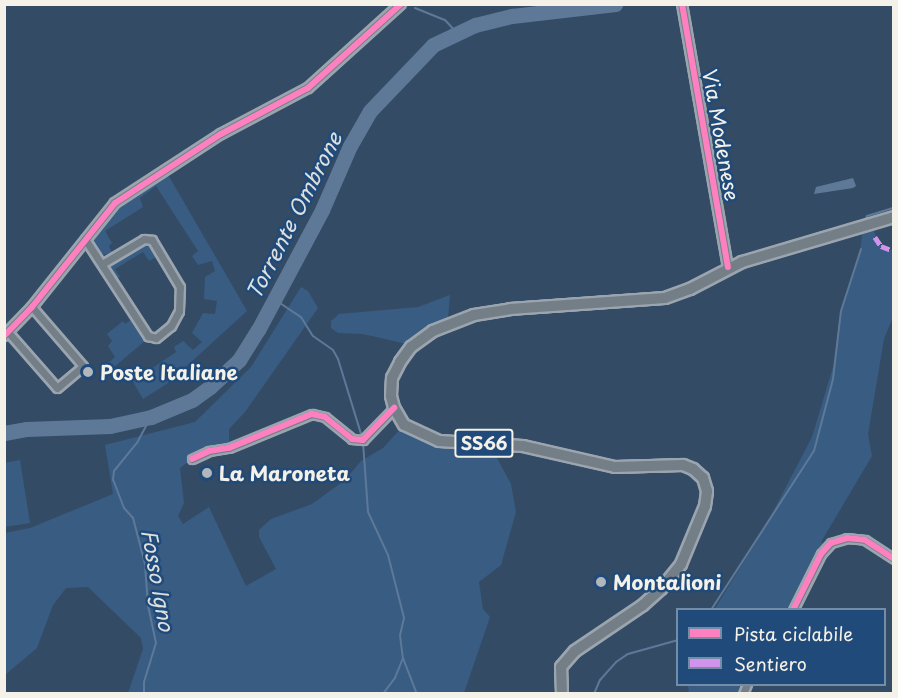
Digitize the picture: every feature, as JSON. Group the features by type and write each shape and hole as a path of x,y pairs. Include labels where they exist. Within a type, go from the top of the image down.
{"main road":[{"path":"394,408 391,396 392,378 400,362 421,339 445,325 480,314 510,309 665,298 690,289 728,267 894,217"},
{"name":"SS66","path":"394,408 405,424 439,441 523,446 615,467 683,465 693,469 703,478 707,491 705,506 681,564 661,589 643,605 574,651 561,667 562,693"}],"street":[{"path":"32,307 83,366 57,388 6,334 32,307 106,211 125,195 221,134 308,88 401,5"},
{"name":"Via Modenese","path":"682,6 728,267"},
{"path":"85,238 148,336 156,338 171,326 179,311 180,287 152,240 144,239 102,264"},
{"path":"192,459 209,451 230,447 312,414 325,417 352,439 363,440 394,408"},
{"path":"794,608 821,554 831,543 847,538 865,540 894,559"}],"shaded area":[{"path":"167,173 247,311 168,383 143,399 128,373 139,364 145,373 176,352 174,347 183,341 193,350 202,342 192,333 203,313 215,314 217,301 204,299 205,277 215,271 212,261 198,265 192,256 198,251 156,186 140,198 143,207 105,231 112,243 109,246 112,253 101,255 94,244 94,235 120,205"},
{"path":"853,178 856,186 853,188 814,194 816,187"},
{"path":"871,224 879,244 894,251 893,317 884,339 868,434 872,456 821,542 826,545 794,608 715,608 764,529 812,437 833,367 840,315 860,253 863,226"},
{"path":"145,242 158,256 149,261 143,252 115,269 120,277 116,280 109,269 111,263"},
{"path":"301,287 308,291 318,308 245,412 229,429 229,448 192,459 180,468 184,503 178,516 183,524 209,507 246,586 276,569 259,537 259,530 271,519 312,504 345,480 361,461 383,448 404,425 417,432 489,443 511,484 516,512 501,565 479,582 483,609 490,617 464,693 128,693 143,649 141,638 88,587 66,588 53,605 37,648 5,675 5,533 30,528 113,494 105,445 195,422 251,367"},
{"path":"450,295 448,318 429,327 407,344 363,334 338,333 331,328 331,321 339,314 418,307"},
{"path":"132,319 145,341 108,372 104,367 115,357 108,346 112,341 107,334 123,321 125,324"},
{"path":"20,460 30,523 5,527 5,463"},
{"path":"688,686 747,686 743,694 689,693"}],"waterway":[{"name":"Torrente Ombrone","path":"4,433 26,429 110,426 151,417 192,400 239,360 258,330 322,210 350,146 370,111 433,45 475,25 512,16 615,4"},
{"path":"415,8 445,20 456,32"},
{"path":"865,220 867,216 894,208"},
{"path":"712,608 814,451 833,379 841,311 861,249"},
{"path":"274,299 301,317 313,336 333,350 338,359 362,437"},
{"name":"Fosso Igno","path":"144,694 144,682 156,643 148,606 145,564 133,518 124,508 113,480 114,471 137,443 151,417"},
{"path":"363,442 368,512 388,555 404,618 400,635 403,658 395,678 383,694"},
{"path":"594,694 600,680 616,662 628,654 676,641"},
{"path":"403,658 417,694"}],"marked path":[{"path":"875,237 881,246 894,251"}],"cycle path":[{"path":"4,336 32,307 115,203 221,134 308,88 401,4"},
{"path":"682,4 728,267"},
{"path":"192,459 209,451 229,448 312,414 325,417 352,439 363,440 394,408"},
{"path":"794,608 821,554 831,543 847,538 865,540 894,559"}],"place":[{"name":"Poste Italiane","path":"88,372"},
{"name":"La Maroneta","path":"207,473"},
{"name":"Montalioni","path":"601,582"}]}
